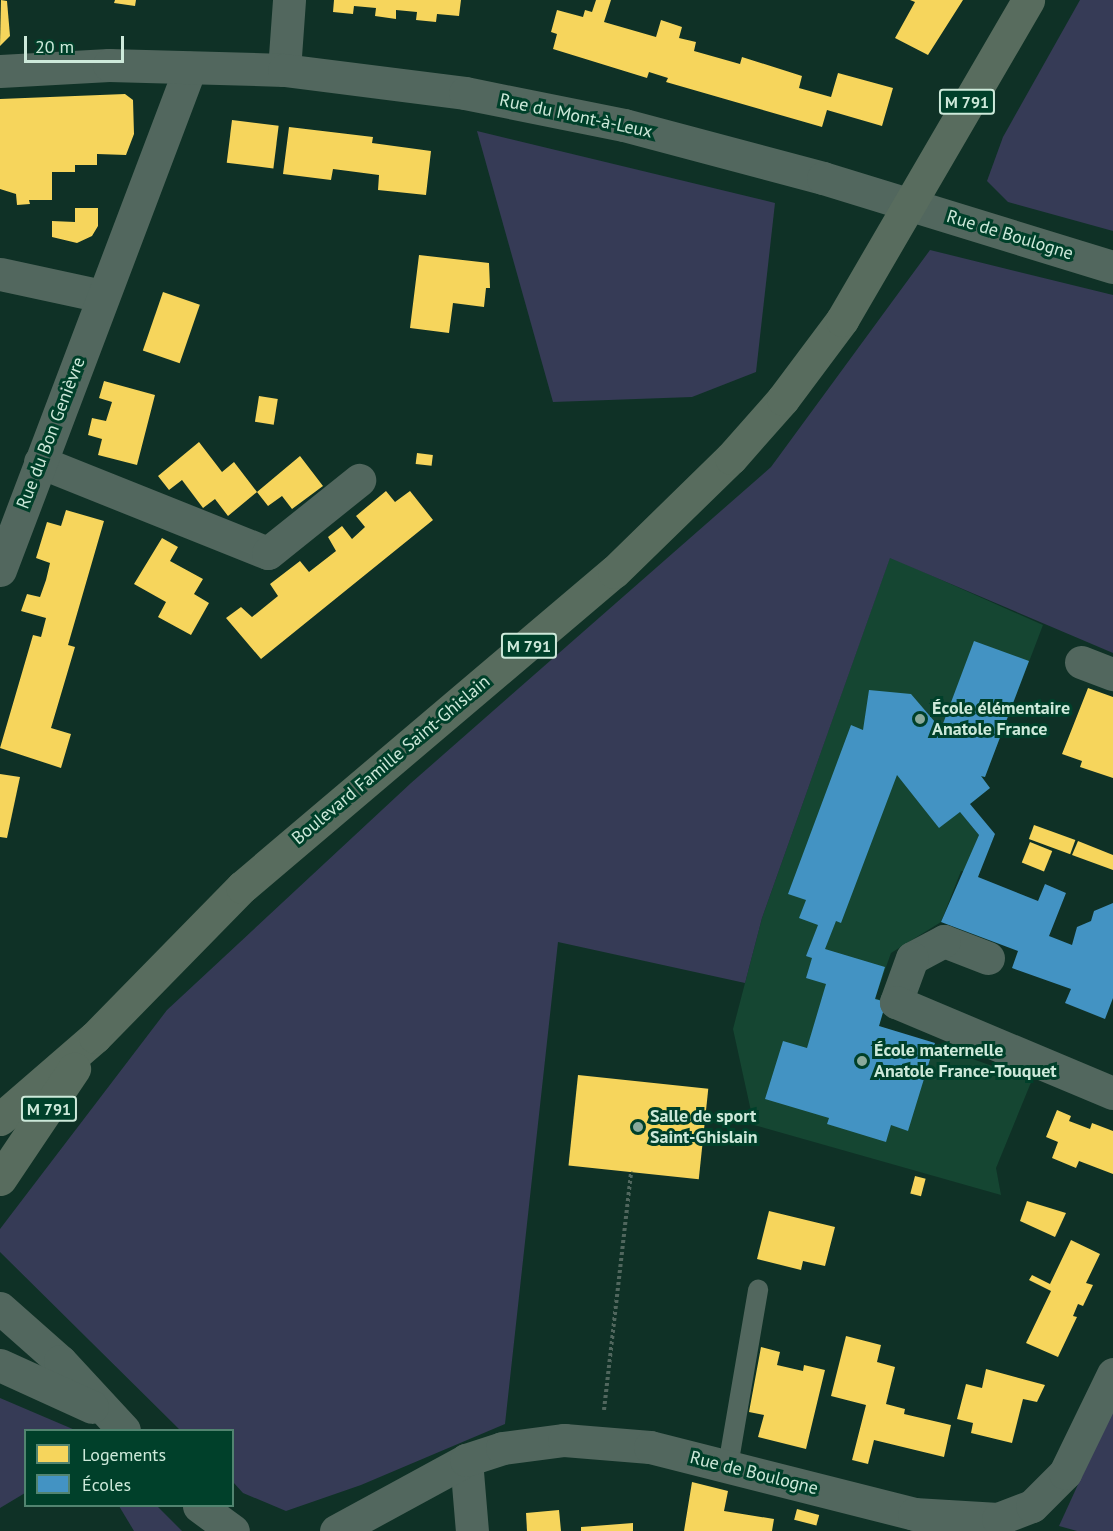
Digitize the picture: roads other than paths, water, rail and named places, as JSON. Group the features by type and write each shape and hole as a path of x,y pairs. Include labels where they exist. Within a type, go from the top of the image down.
{"main road":[{"name":"M 791","path":"906,204 1028,0"},
{"name":"Boulevard Famille Saint-Ghislain","path":"0,1119 94,1037 243,887 614,573 731,458 795,383 842,320 906,204"},
{"name":"Boulevard Famille Saint-Ghislain","path":"0,1179 94,1037"}],"street":[{"path":"284,70 289,0"},
{"name":"Rue du Mont-à-Leux","path":"0,71 87,66 284,70 465,93 549,108 812,175 906,204"},
{"name":"Rue du Bon Genièvre","path":"0,570 190,68"},
{"name":"Rue de Boulogne","path":"906,204 1113,267"},
{"path":"0,274 104,296"},
{"path":"40,462 268,554 359,480"},
{"path":"1081,662 1113,674"},
{"path":"988,958 944,941 912,958 896,1002 1113,1093"},
{"path":"0,1308 60,1361 120,1427"},
{"path":"0,1365 75,1396 120,1427"},
{"name":"Rue de Boulogne","path":"336,1531 466,1460 531,1443 601,1440 650,1447 914,1514 998,1525 1032,1506 1065,1473 1113,1374"},
{"path":"466,1460 472,1531"},
{"path":"200,1507 234,1531"}],"lane":[{"path":"728,1466 758,1290"}],"place":[{"name":"École élémentaire Anatole France","path":"920,719"},
{"name":"École maternelle Anatole France-Touquet","path":"862,1061"},
{"name":"Salle de sport Saint-Ghislain","path":"638,1127"}]}
